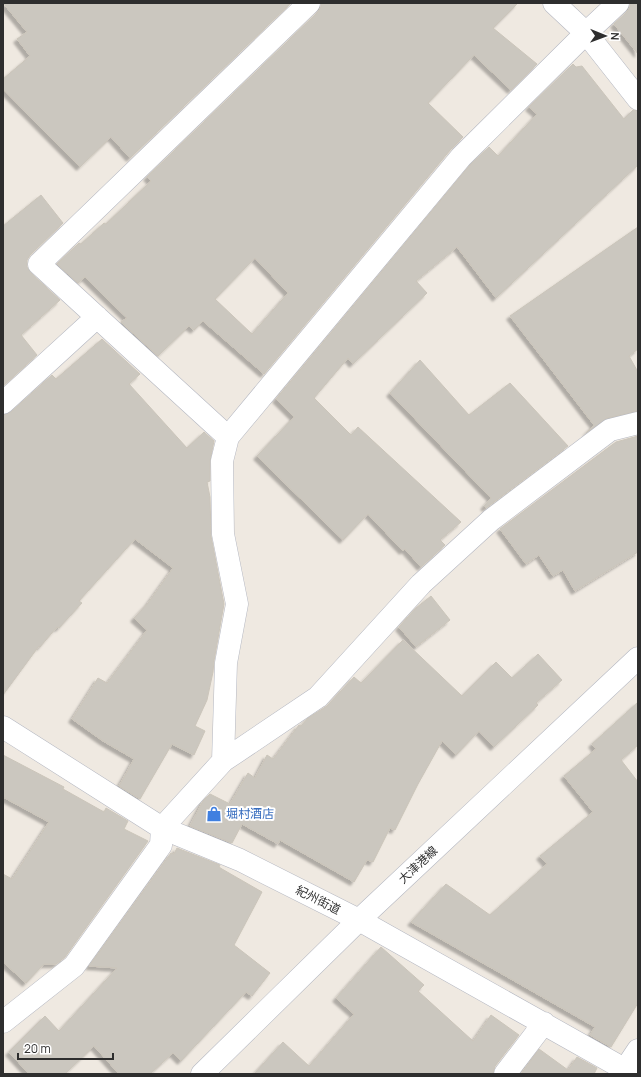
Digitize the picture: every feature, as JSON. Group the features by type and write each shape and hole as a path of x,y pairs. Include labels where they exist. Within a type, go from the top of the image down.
{"street":[{"path":"228,437 39,264 309,3"},
{"path":"554,3 586,34 638,99"},
{"path":"223,761 226,663 237,604 223,534 222,461 228,437 461,157 618,3"},
{"path":"3,403 97,317"},
{"path":"3,1022 74,966 160,845 162,828 223,761 318,697 421,584 491,520 610,430 638,423"},
{"name":"大津港線","path":"202,1074 359,920 638,658"},
{"name":"紀州街道","path":"3,728 162,828 240,860 359,920 544,1023 627,1072"},
{"path":"505,1074 544,1023"},
{"path":"627,1072 638,1050"}],"building":[{"path":"3,3 291,3 130,158 111,137 80,167 3,89 3,79 30,56 17,39 27,32"},
{"path":"321,3 518,3 493,28 537,64 511,90 474,55 428,103 463,137 451,149 264,374 203,321 194,330 189,326 158,356 121,322 127,318 85,277 78,283 57,264 79,243 81,244 104,223 106,224 151,181 147,177 318,12 321,7","holes":["255,258 288,293 252,334 215,299"]},
{"path":"630,3 638,3 638,54 614,24 627,12 630,7"},
{"path":"573,64 576,67 582,66 624,119 633,110 638,111 638,165 496,298 457,247 416,281 427,293 353,364 348,358 314,398 351,435 358,427 461,522 440,540 445,545 421,567 405,549 403,551 368,514 343,540 257,456 294,417 276,399 470,165 489,147 498,156 537,114 529,107"},
{"path":"41,195 63,223 30,255 27,260 27,267 31,273 60,300 21,335 37,355 3,386 3,226"},
{"path":"638,227 638,349 629,356 638,372 638,411 607,418 586,433 594,425 510,316"},
{"path":"102,339 140,374 129,384 187,448 204,432 214,441 210,461 210,481 207,482 210,497 211,536 224,604 207,700 195,726 205,731 194,755 172,744 140,799 119,786 134,759 103,741 72,719 98,678 107,683 147,630 134,618 148,603 173,568 135,539 79,601 82,603 59,628 57,627 40,647 39,646 3,695 3,415 11,412 52,375 56,379"},
{"path":"420,360 469,415 510,383 568,446 486,508 484,506 491,498 390,393"},
{"path":"638,436 638,552 575,591 563,570 553,576 539,555 526,564 500,529 616,442"},
{"path":"431,596 450,620 416,647 399,627 416,608"},
{"path":"403,640 462,696 496,662 512,678 538,654 562,680 536,703 538,705 494,747 479,731 456,755 442,741 395,830 390,828 373,862 367,860 354,882 280,840 278,844 242,824 232,843 190,826 203,801 210,794 230,804 248,773 255,778 267,755 273,759 299,725 301,726 308,718 327,706 354,677 361,683"},
{"path":"638,702 638,745 621,760 638,782 638,1003 611,1047 590,1035 595,1027 411,922 446,884 490,915 547,864 540,856 593,812 564,776 596,749 592,744"},
{"path":"3,755 64,787 63,789 104,812 106,808 128,821 124,829 148,841 65,957 56,964 44,964 26,983 3,962 3,874 12,879 49,822 3,797"},
{"path":"177,848 220,865 219,867 222,869 262,892 234,945 270,973 252,996 246,992 181,1061 173,1053 150,1074 119,1074 94,1046 65,1074 29,1074 9,1052 45,1016 59,1031 117,968 89,966 171,853 174,854"},
{"path":"381,947 424,985 418,991 473,1041 491,1015 519,1035 495,1066 493,1074 254,1074 283,1042 309,1066 354,1014 336,998"},
{"path":"539,1049 568,1070 577,1057 597,1068 594,1074 521,1074"}],"place":[{"name":"堀村酒店","path":"214,814"}]}
